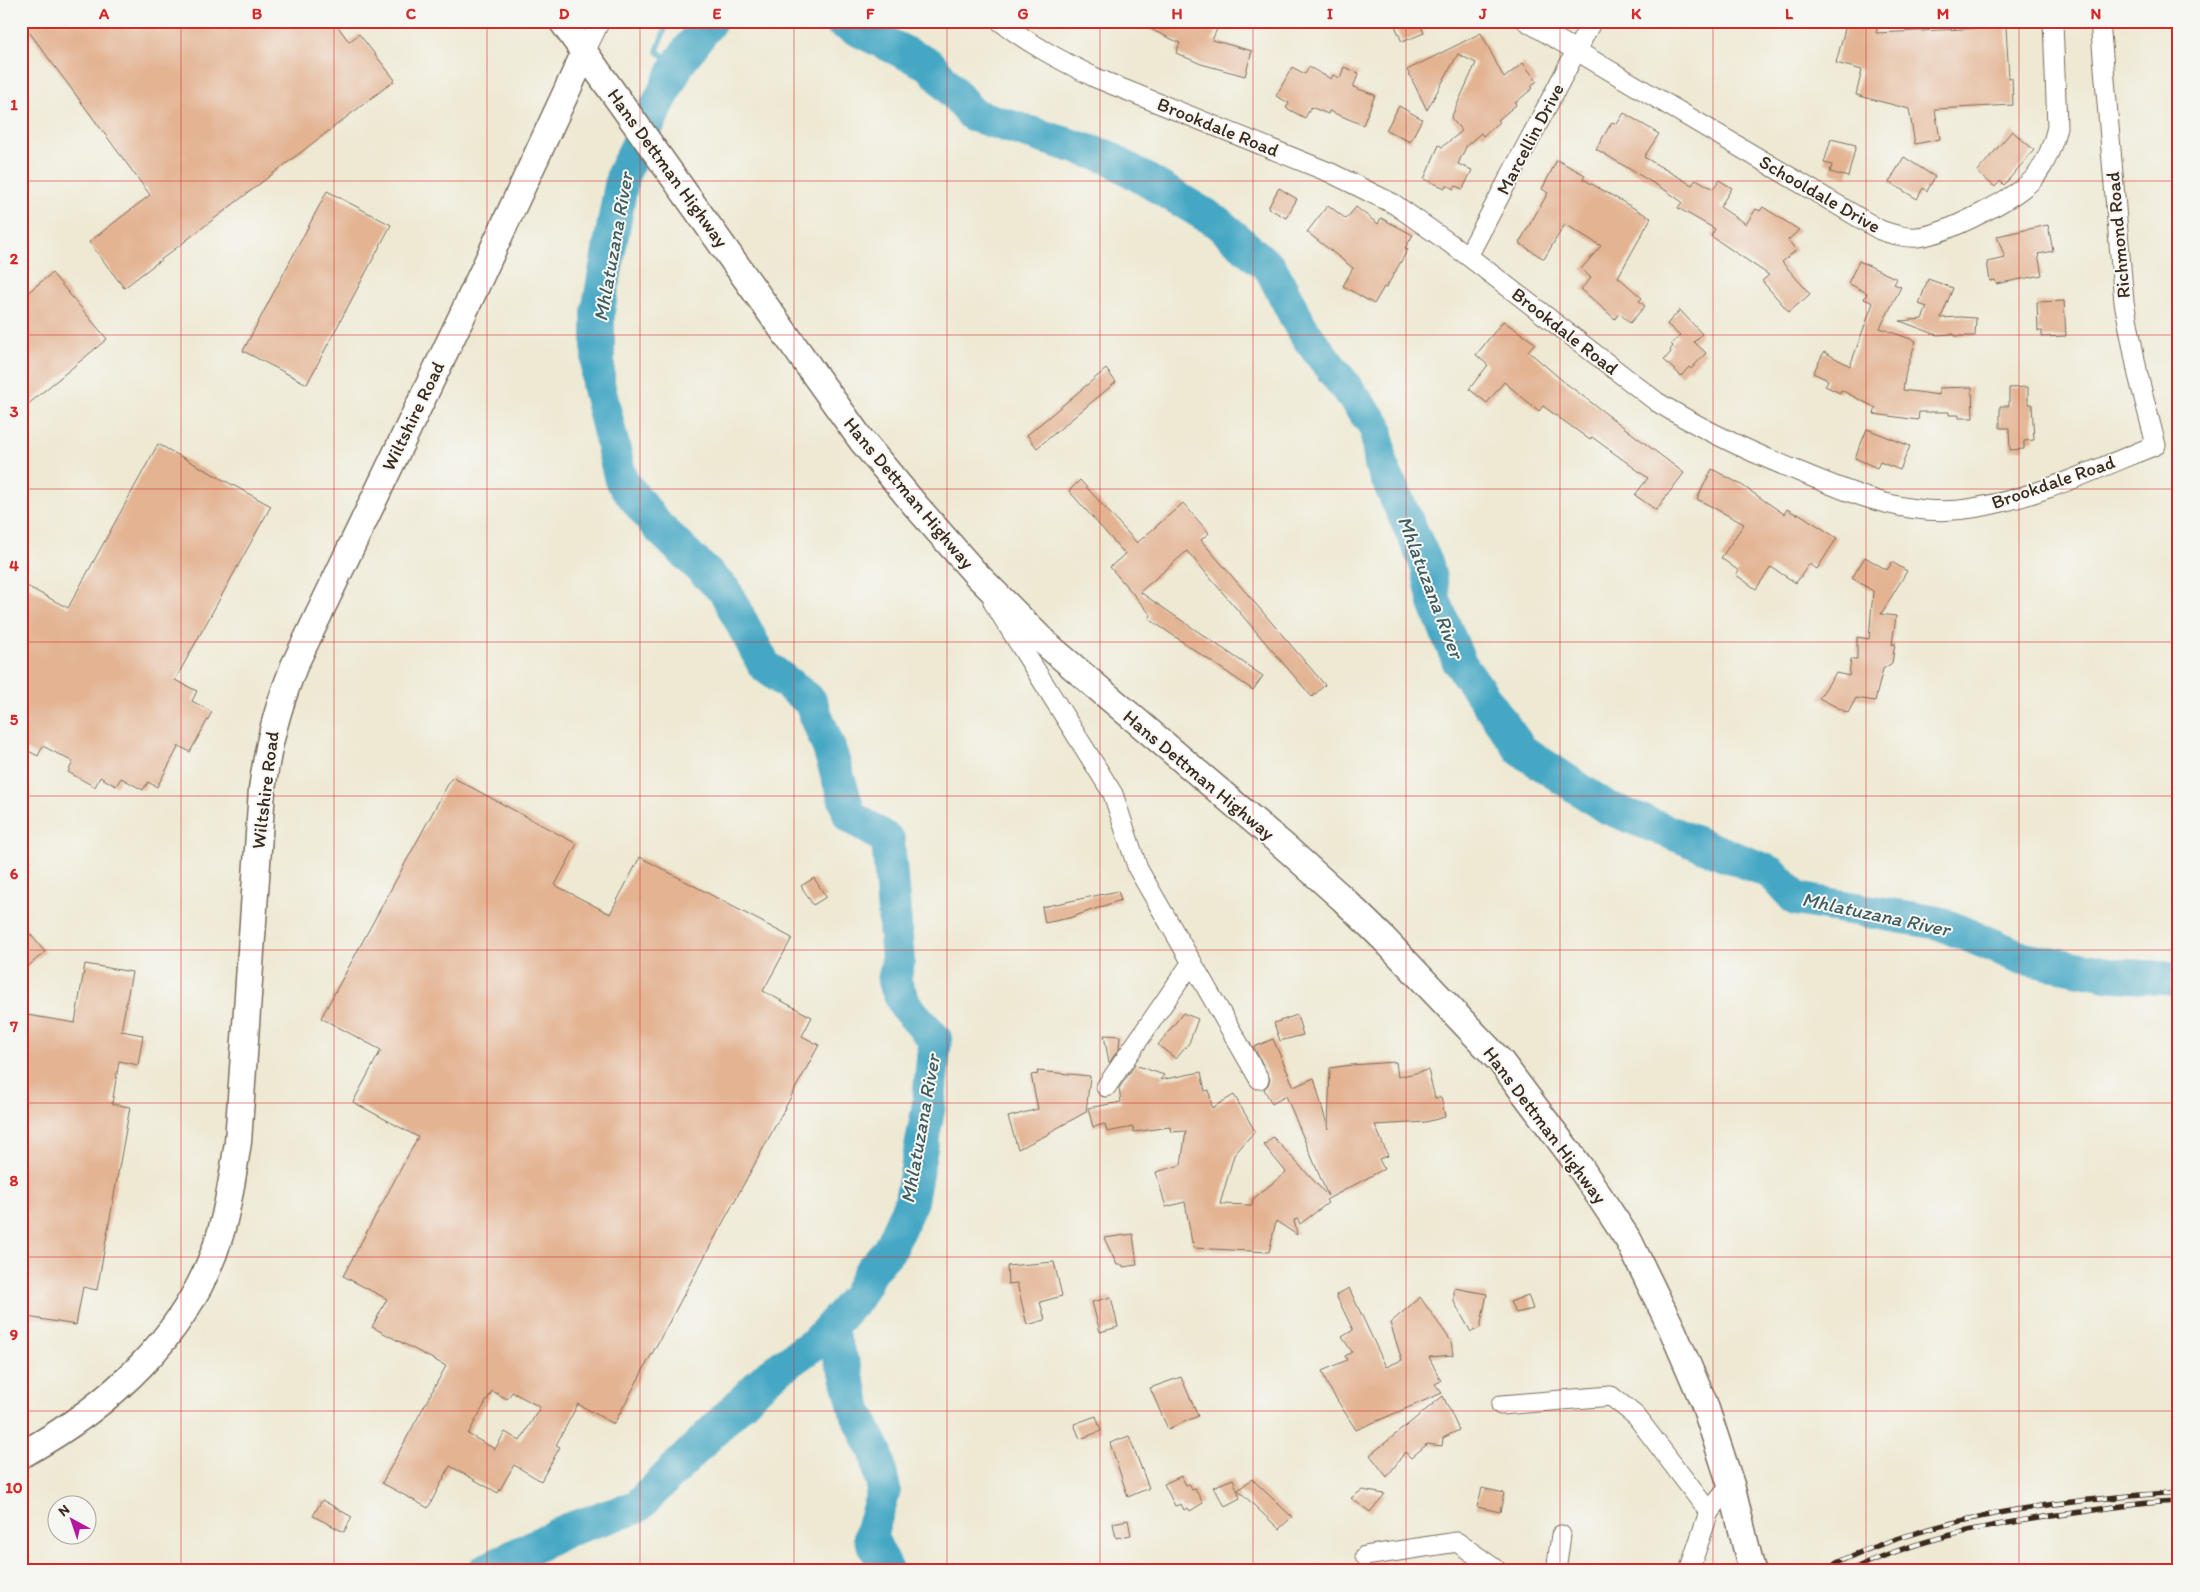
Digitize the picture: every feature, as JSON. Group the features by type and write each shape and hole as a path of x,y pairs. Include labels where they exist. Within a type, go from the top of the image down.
{"street":[{"name":"Hans Dettman Highway","path":"562,21 862,441 975,573 1052,649 1285,847 1343,899 1384,938 1501,1062 1580,1167 1629,1241 1672,1330 1704,1403 1731,1485 1749,1562"},
{"name":"Wiltshire Road","path":"21,1455 87,1414 127,1381 157,1350 182,1314 204,1277 220,1236 230,1194 238,1142 262,790 266,753 276,712 294,666 462,316 600,21"},
{"name":"Brookdale Road","path":"1000,21 1018,35 1060,60 1096,78 1331,174 1394,204 1468,256 1658,402 1689,422 1785,466 1862,497 1887,504 1924,510 1970,509 2028,495 2156,445"},
{"name":"Schooldale Drive","path":"1526,21 1880,230 1897,235 1917,237 1944,231 2016,192 2035,177 2045,162 2054,144 2057,127 2053,21"},
{"name":"Marcellin Drive","path":"1468,256 1592,21"},
{"name":"Richmond Road","path":"2100,21 2124,302 2138,375 2156,445"},
{"path":"975,573 1113,794 1138,869 1259,1079"},
{"path":"1106,1088 1192,962"},
{"path":"1501,1405 1611,1396 1636,1416 1709,1512"},
{"path":"1689,1571 1709,1512 1731,1485"},
{"path":"1556,1571 1561,1535"},
{"path":"1365,1556 1457,1542 1498,1571"}],"building":[{"path":"21,21 334,21 349,42 359,34 395,80 124,288 89,242 150,195"},
{"path":"1133,21 1210,21 1219,25 1212,40 1252,51 1245,76 1201,64 1176,53 1180,43"},
{"path":"1393,21 1419,21 1424,33 1402,42"},
{"path":"1847,21 1879,21 1876,33 2006,27 2009,78 2012,78 2013,105 1935,109 1940,139 1915,144 1909,109 1856,95 1862,70 1836,63"},
{"path":"1481,33 1504,78 1523,63 1537,81 1531,86 1533,88 1515,103 1516,105 1498,120 1500,122 1483,136 1481,133 1467,145 1458,164 1472,170 1463,189 1455,186 1454,189 1446,185 1445,188 1424,179 1439,145 1442,147 1462,131 1451,118 1476,63 1458,54 1427,110 1407,70"},
{"path":"1292,67 1305,74 1309,67 1331,79 1333,75 1340,78 1344,67 1359,73 1353,87 1375,95 1363,125 1329,111 1328,114 1311,107 1305,118 1286,108 1289,103 1276,96"},
{"path":"1399,106 1422,119 1410,142 1386,130"},
{"path":"1624,113 1659,134 1644,157 1692,185 1696,179 1713,189 1719,180 1732,188 1720,207 1746,224 1756,209 1760,211 1763,207 1799,230 1788,240 1796,250 1782,262 1810,294 1789,312 1762,281 1769,275 1711,236 1715,229 1678,208 1682,202 1668,192 1596,149 1612,122 1617,124"},
{"path":"2012,131 2034,150 2004,185 2000,181 1995,187 1977,172"},
{"path":"1831,139 1856,145 1848,177 1830,172 1832,165 1824,163"},
{"path":"1904,157 1935,177 1927,191 1923,188 1917,199 1889,182"},
{"path":"1557,160 1585,175 1583,179 1651,218 1618,277 1642,298 1639,301 1645,306 1630,323 1619,313 1615,319 1581,289 1591,278 1581,269 1601,246 1565,224 1544,259 1519,243 1548,193 1542,189"},
{"path":"1279,188 1297,199 1286,218 1268,208"},
{"path":"327,191 391,225 307,384 243,351"},
{"path":"1328,205 1346,219 1356,207 1378,224 1381,218 1413,235 1405,248 1408,249 1386,288 1384,287 1374,304 1343,286 1353,268 1307,232"},
{"path":"2048,225 2053,251 2038,254 2042,275 1996,284 1995,280 1990,281 1987,262 2005,258 1997,236"},
{"path":"1859,261 1897,279 1894,284 1901,287 1880,328 1916,341 1906,371 1903,390 1939,395 1939,388 1972,387 1973,418 1959,418 1959,415 1949,415 1949,412 1919,412 1918,420 1874,414 1876,408 1841,390 1840,393 1825,386 1828,380 1813,373 1824,352 1850,366 1873,303 1864,299 1867,293 1848,283"},
{"path":"52,273 107,339 21,410 21,298"},
{"path":"1928,279 1953,288 1941,318 1976,318 1975,336 1937,335 1900,321 1922,319 1927,307 1919,304"},
{"path":"2064,301 2066,336 2042,337 2042,331 2038,331 2037,302"},
{"path":"1680,310 1702,334 1694,342 1706,353 1691,369 1689,367 1681,376 1664,360 1671,352 1670,350 1673,346 1671,344 1680,336 1667,324"},
{"path":"1503,321 1535,343 1528,351 1563,381 1684,473 1656,510 1635,495 1648,478 1592,437 1590,440 1543,406 1539,411 1504,382 1487,403 1469,389 1488,365 1476,355"},
{"path":"1106,369 1116,382 1037,448 1027,435"},
{"path":"2028,387 2028,404 2032,404 2034,440 2024,441 2024,449 2010,450 2009,428 2000,428 2000,406 2009,406 2009,388"},
{"path":"1867,429 1910,446 1900,470 1880,462 1877,468 1855,458"},
{"path":"158,444 271,506 175,680 197,691 192,701 212,712 190,752 179,746 157,787 148,782 143,790 121,778 116,786 100,777 95,787 68,772 73,762 43,746 38,756 21,747 21,583 68,608"},
{"path":"1712,469 1740,484 1784,514 1787,509 1797,515 1798,513 1837,538 1817,569 1809,564 1796,583 1771,567 1756,589 1736,575 1739,571 1721,558 1744,524 1697,499"},
{"path":"1080,480 1137,543 1183,503 1209,533 1201,540 1325,685 1312,697 1187,551 1140,592 1263,676 1253,690 1149,619 1151,615 1110,567 1125,554 1069,491"},
{"path":"1865,557 1887,570 1892,562 1907,571 1881,614 1896,616 1892,645 1895,643 1892,663 1883,669 1875,701 1856,698 1848,713 1819,698 1836,673 1849,676 1851,659 1857,659 1857,637 1869,639 1873,591 1852,578"},
{"path":"452,777 577,844 555,885 610,914 640,857 792,938 763,991 812,1017 802,1036 819,1045 614,1424 578,1404 556,1445 560,1447 541,1481 514,1465 498,1493 450,1466 428,1508 382,1483 446,1366 372,1327 387,1299 343,1276 418,1137 353,1102 381,1050 321,1018","holes":["492,1391 507,1399 512,1392 540,1407 520,1441 505,1432 495,1449 468,1434"]},
{"path":"814,878 826,897 813,905 801,886"},
{"path":"1118,891 1121,900 1069,918 1045,923 1042,907"},
{"path":"21,923 45,952 21,972"},
{"path":"85,964 132,972 121,1031 143,1035 138,1065 119,1061 112,1104 130,1107 97,1290 83,1287 76,1325 21,1316 21,1014 75,1023"},
{"path":"1183,1013 1198,1019 1189,1043 1176,1059 1158,1045"},
{"path":"1297,1015 1303,1035 1280,1041 1274,1023"},
{"path":"1104,1035 1120,1036 1119,1049 1109,1063"},
{"path":"1273,1039 1294,1087 1314,1078 1328,1129 1330,1068 1351,1065 1396,1062 1398,1077 1428,1070 1435,1098 1441,1097 1445,1117 1426,1122 1375,1125 1388,1156 1379,1159 1384,1169 1326,1200 1328,1203 1300,1224 1298,1219 1294,1220 1297,1235 1276,1221 1269,1252 1194,1248 1185,1202 1166,1207 1156,1172 1181,1165 1186,1131 1171,1132 1170,1127 1134,1132 1133,1127 1107,1132 1105,1124 1093,1127 1088,1108 1121,1102 1119,1088 1135,1065 1164,1075 1160,1080 1201,1072 1205,1091 1209,1090 1212,1108 1234,1095 1255,1131 1234,1155 1220,1204 1252,1205 1253,1199 1286,1172 1264,1145 1273,1137 1328,1196 1286,1096 1272,1104 1264,1089 1270,1079 1254,1047"},
{"path":"1037,1071 1090,1076 1086,1112 1051,1133 1018,1149 1008,1117 1038,1109 1031,1075 1038,1074"},
{"path":"1133,1234 1137,1265 1123,1267 1123,1265 1117,1265 1104,1238"},
{"path":"1054,1262 1062,1296 1040,1302 1045,1320 1027,1325 1017,1283 1008,1284 1007,1266"},
{"path":"1349,1288 1386,1367 1402,1360 1390,1323 1420,1297 1451,1341 1453,1355 1429,1357 1441,1381 1435,1384 1442,1393 1356,1430 1327,1384 1322,1371 1347,1360 1345,1356 1352,1352 1342,1337 1353,1330 1336,1295"},
{"path":"1454,1288 1487,1294 1480,1328 1471,1332 1454,1302"},
{"path":"1528,1295 1533,1309 1516,1313 1510,1302"},
{"path":"1111,1297 1118,1327 1100,1332 1092,1302"},
{"path":"1181,1377 1198,1416 1168,1429 1150,1388"},
{"path":"1443,1396 1459,1430 1443,1438 1442,1446 1427,1444 1411,1458 1405,1452 1387,1477 1370,1455"},
{"path":"1096,1416 1101,1431 1080,1439 1074,1424"},
{"path":"1129,1436 1149,1488 1128,1497 1110,1443"},
{"path":"1181,1476 1186,1485 1189,1484 1192,1490 1195,1489 1203,1503 1190,1511 1188,1508 1184,1510 1181,1504 1175,1506 1164,1484"},
{"path":"1233,1479 1240,1498 1225,1506 1213,1487"},
{"path":"1252,1479 1292,1517 1279,1529 1238,1490"},
{"path":"1482,1488 1504,1493 1500,1512 1477,1507"},
{"path":"1362,1490 1385,1494 1370,1512 1351,1498"},
{"path":"322,1500 352,1517 344,1532 313,1516"},
{"path":"1128,1520 1131,1535 1116,1538 1113,1523"}],"waterway":[{"path":"668,21 657,51 665,57 685,54"},
{"name":"Mhlatuzana River","path":"484,1571 567,1530 637,1507 767,1377 818,1341 857,1297 871,1270 889,1250 911,1201 928,1110 935,1039 906,1007 894,981 898,961 888,840 850,816 829,748 810,701 764,665 725,591 658,527 621,480 598,384 598,311 623,174 678,64 710,21"},
{"name":"Mhlatuzana River","path":"840,21 930,65 973,115 1108,157 1217,222 1271,269 1303,331 1376,427 1381,465 1427,565 1435,603 1459,662 1521,750 1606,807 1772,873 1796,899 1939,923 2023,958 2112,975 2179,979"},
{"path":"829,1329 846,1372 856,1411 876,1453 884,1490 870,1536 887,1571"}],"railway":[{"path":"1822,1571 1851,1556 1882,1544 1971,1519 2040,1506 2179,1492"},
{"path":"1849,1571 1905,1548 1963,1532 2117,1507 2179,1501"}]}
